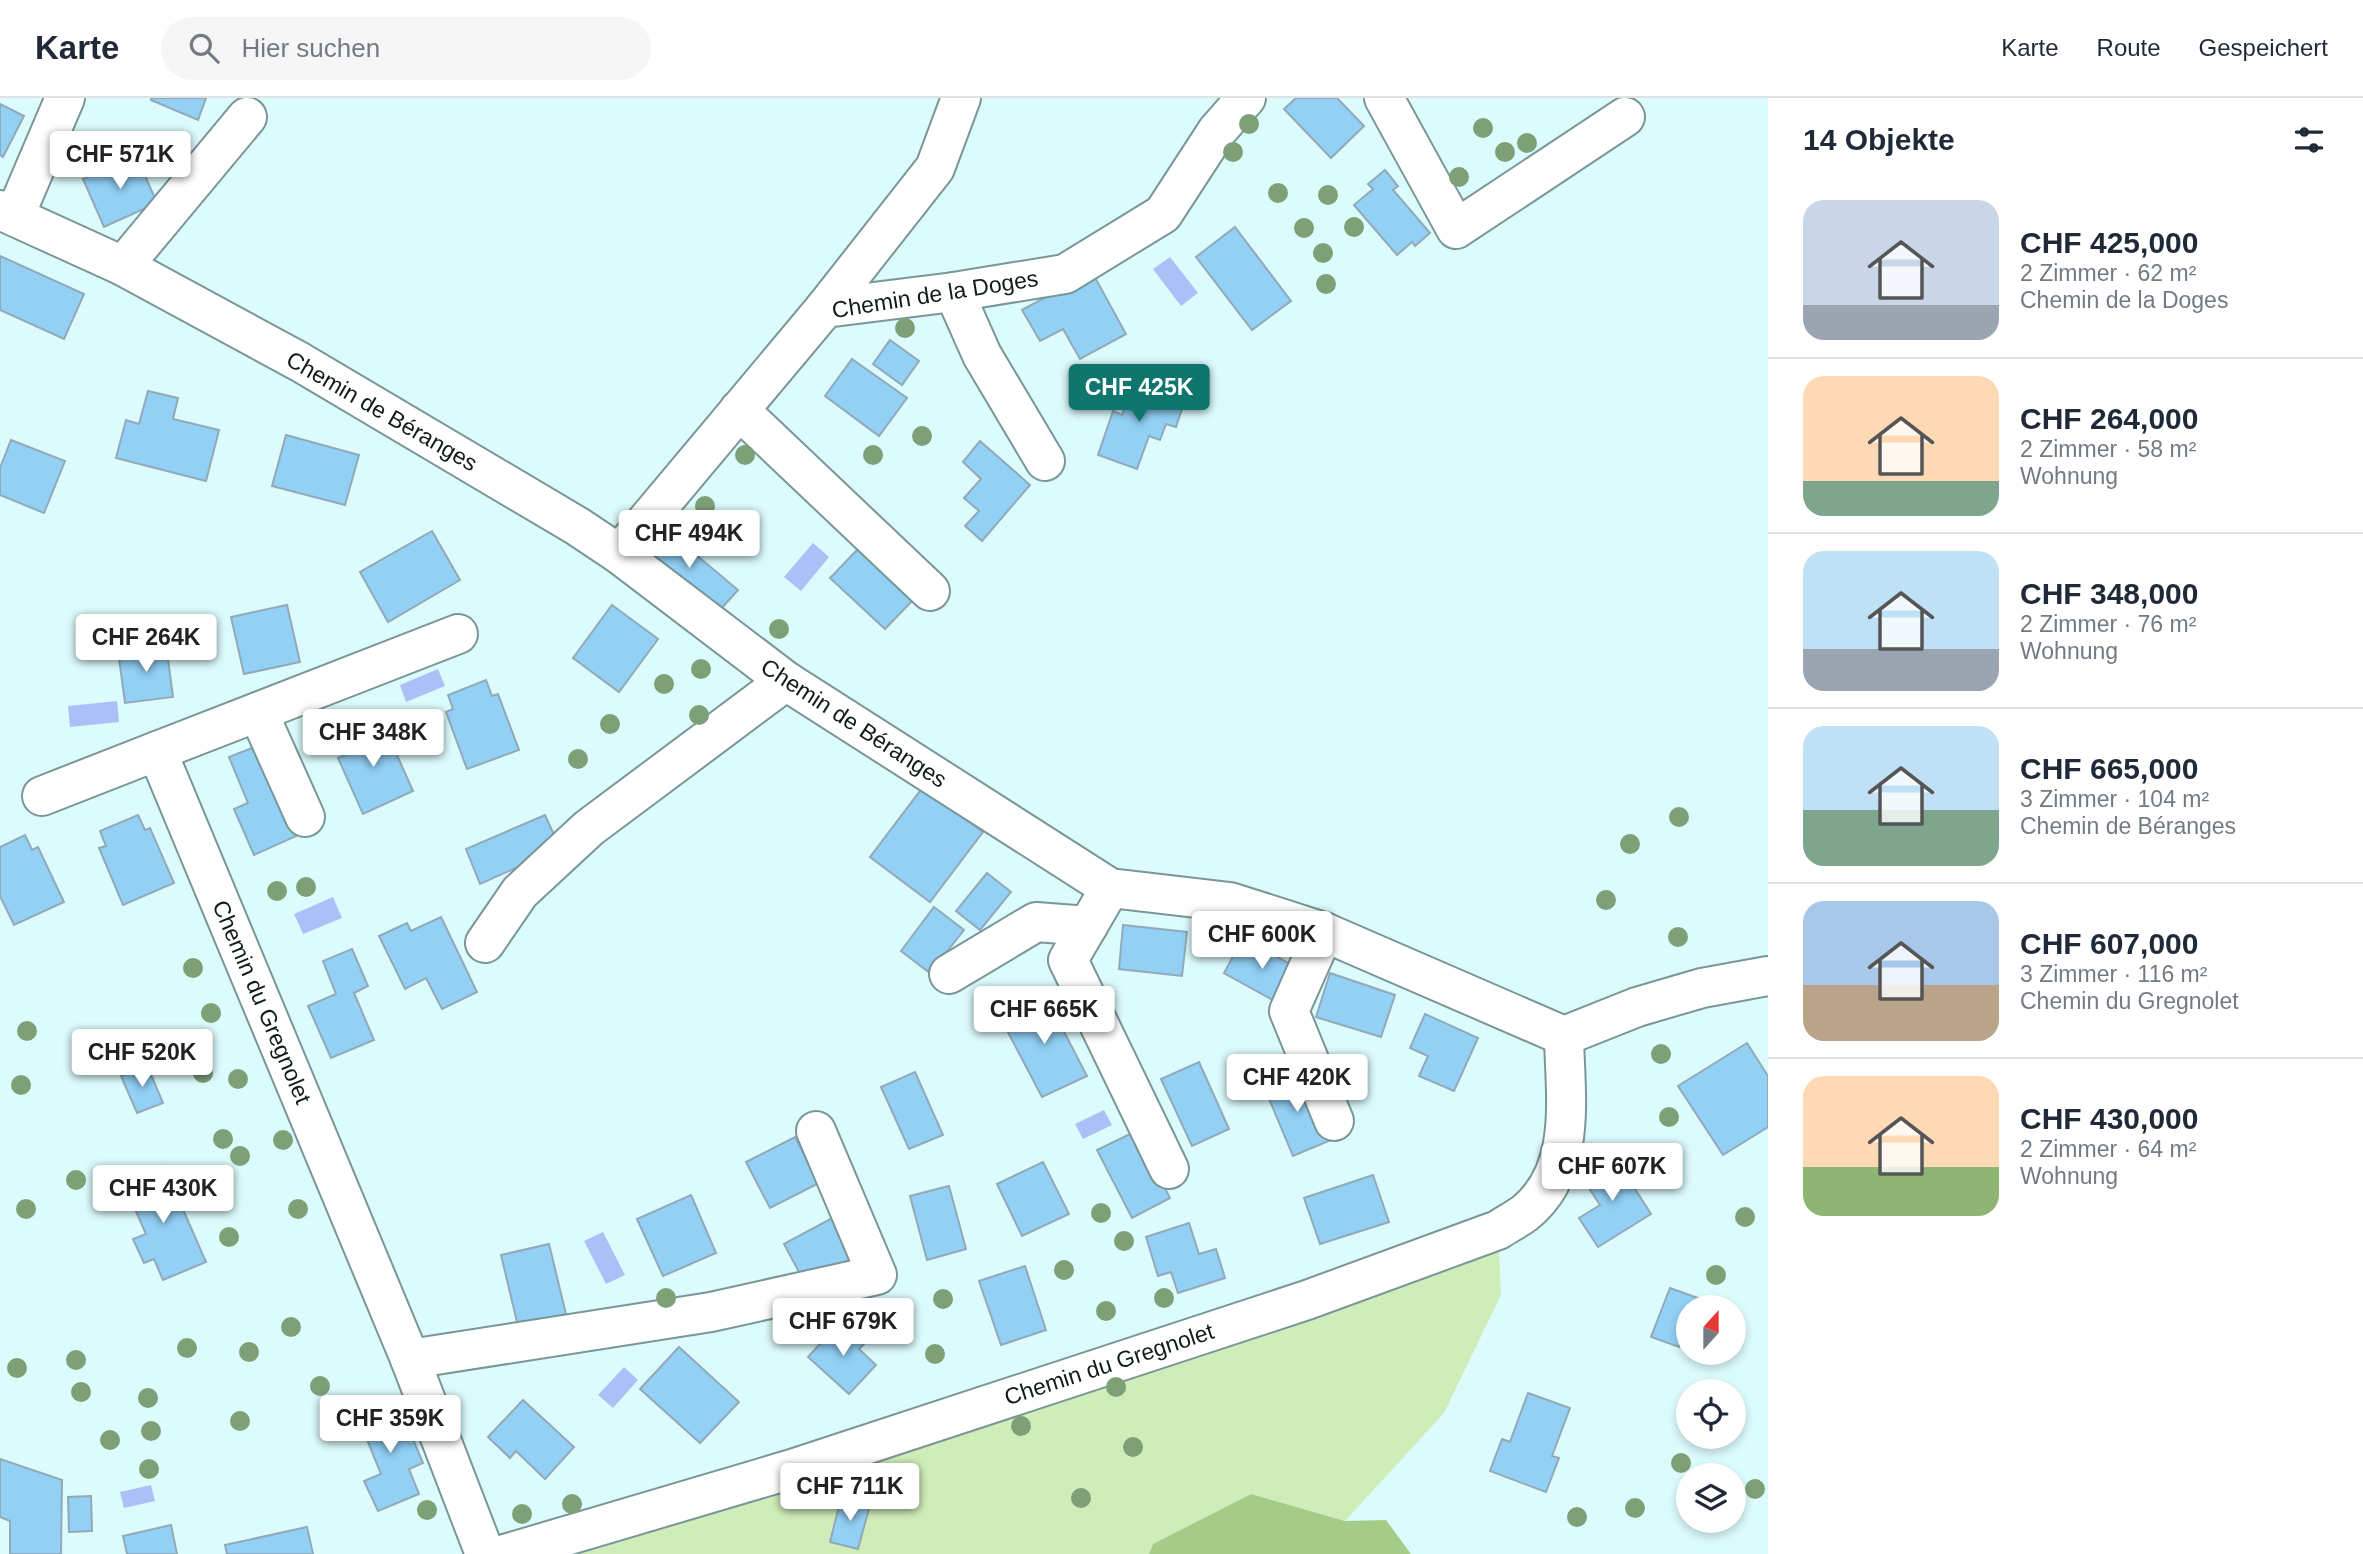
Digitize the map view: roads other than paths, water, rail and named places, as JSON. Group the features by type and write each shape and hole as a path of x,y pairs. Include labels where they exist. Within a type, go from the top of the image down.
{"street":[{"path":"825,308 935,168 961,98"},
{"name":"Chemin de la Doges","path":"619,554 825,308 954,292 1065,274 1163,214 1217,131 1246,98"},
{"path":"1391,100 1456,229 1625,117"},
{"path":"7,212 57,102"},
{"path":"123,266 247,117"},
{"name":"Chemin de Béranges","path":"7,212 123,266 300,362 577,526 619,554 786,681 1110,888 1230,902 1324,932 1564,1036"},
{"path":"954,292 982,355 1045,461"},
{"path":"739,410 930,591"},
{"path":"42,796 458,634"},
{"path":"485,943 520,892 589,828 786,681"},
{"path":"258,712 305,817"},
{"name":"Chemin du Gregnolet","path":"157,751 410,1359 485,1554"},
{"path":"1110,888 1068,960 1169,1169"},
{"path":"971,964 1036,922 1088,926"},
{"path":"1324,932 1289,1011 1334,1121"},
{"path":"1564,1036 1637,1007 1676,995 1768,976"},
{"name":"Chemin du Gregnolet","path":"505,1554 805,1465 1307,1300 1498,1230 1526,1212 1544,1192 1559,1166 1565,1137 1564,1036"},
{"path":"410,1359 711,1312 877,1275 816,1131"}],"water":[{"path":"1170,257 1198,293 1181,306 1153,269"},
{"path":"813,543 829,557 801,591 784,577"},
{"path":"438,669 445,686 406,702 400,685"},
{"path":"117,701 119,722 70,727 68,706"},
{"path":"333,897 342,918 303,934 294,914"},
{"path":"1104,1110 1112,1125 1083,1139 1075,1124"},
{"path":"603,1232 625,1275 606,1284 584,1241"},
{"path":"624,1367 638,1380 613,1408 598,1395"},
{"path":"151,1485 155,1501 124,1508 120,1492"}]}
